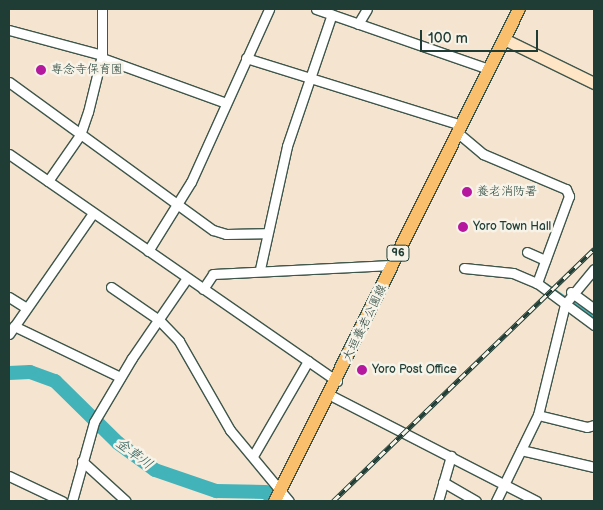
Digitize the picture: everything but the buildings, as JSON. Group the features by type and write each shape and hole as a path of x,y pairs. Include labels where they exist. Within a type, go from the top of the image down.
{"main road":[{"name":"大垣養老公園線","path":"280,498 392,265 519,9"}],"street":[{"path":"48,182 80,135 102,57 102,9"},
{"path":"148,251 179,204 269,9"},
{"path":"316,9 488,69"},
{"path":"358,24 367,9"},
{"path":"260,269 265,233 310,78 332,14"},
{"path":"9,30 102,57 226,103"},
{"path":"504,39 594,83"},
{"path":"246,58 459,129 483,154 566,189 569,196 537,283"},
{"path":"9,82 213,230 226,234 265,233"},
{"path":"9,154 337,381"},
{"path":"93,213 11,330 120,377"},
{"path":"527,252 545,260"},
{"path":"203,289 213,274 260,269 392,265"},
{"path":"464,268 513,273 537,283 594,325"},
{"path":"496,501 538,415 564,304 571,292 594,269"},
{"path":"72,501 82,461 96,418 120,377 187,278"},
{"path":"111,286 159,320 179,341 230,430 253,456 280,498"},
{"path":"571,292 594,309"},
{"path":"9,297 25,308"},
{"path":"253,456 308,361"},
{"path":"330,396 536,501"},
{"path":"538,415 586,427 594,425"},
{"path":"521,450 594,467"},
{"path":"438,501 451,456"},
{"path":"82,461 126,501"},
{"path":"9,476 62,501"},
{"path":"443,482 476,501"}],"waterway":[{"path":"546,284 594,317"},
{"name":"金草川","path":"9,373 30,372 55,381 118,443 155,470 216,491 265,492 277,501"}],"railway":[{"path":"333,501 594,249"}],"place":[{"name":"専念寺保育園","path":"41,70"},
{"name":"養老消防署","path":"467,192"},
{"name":"Yoro Town Hall","path":"463,227"},
{"name":"Yoro Post Office","path":"362,370"}]}
